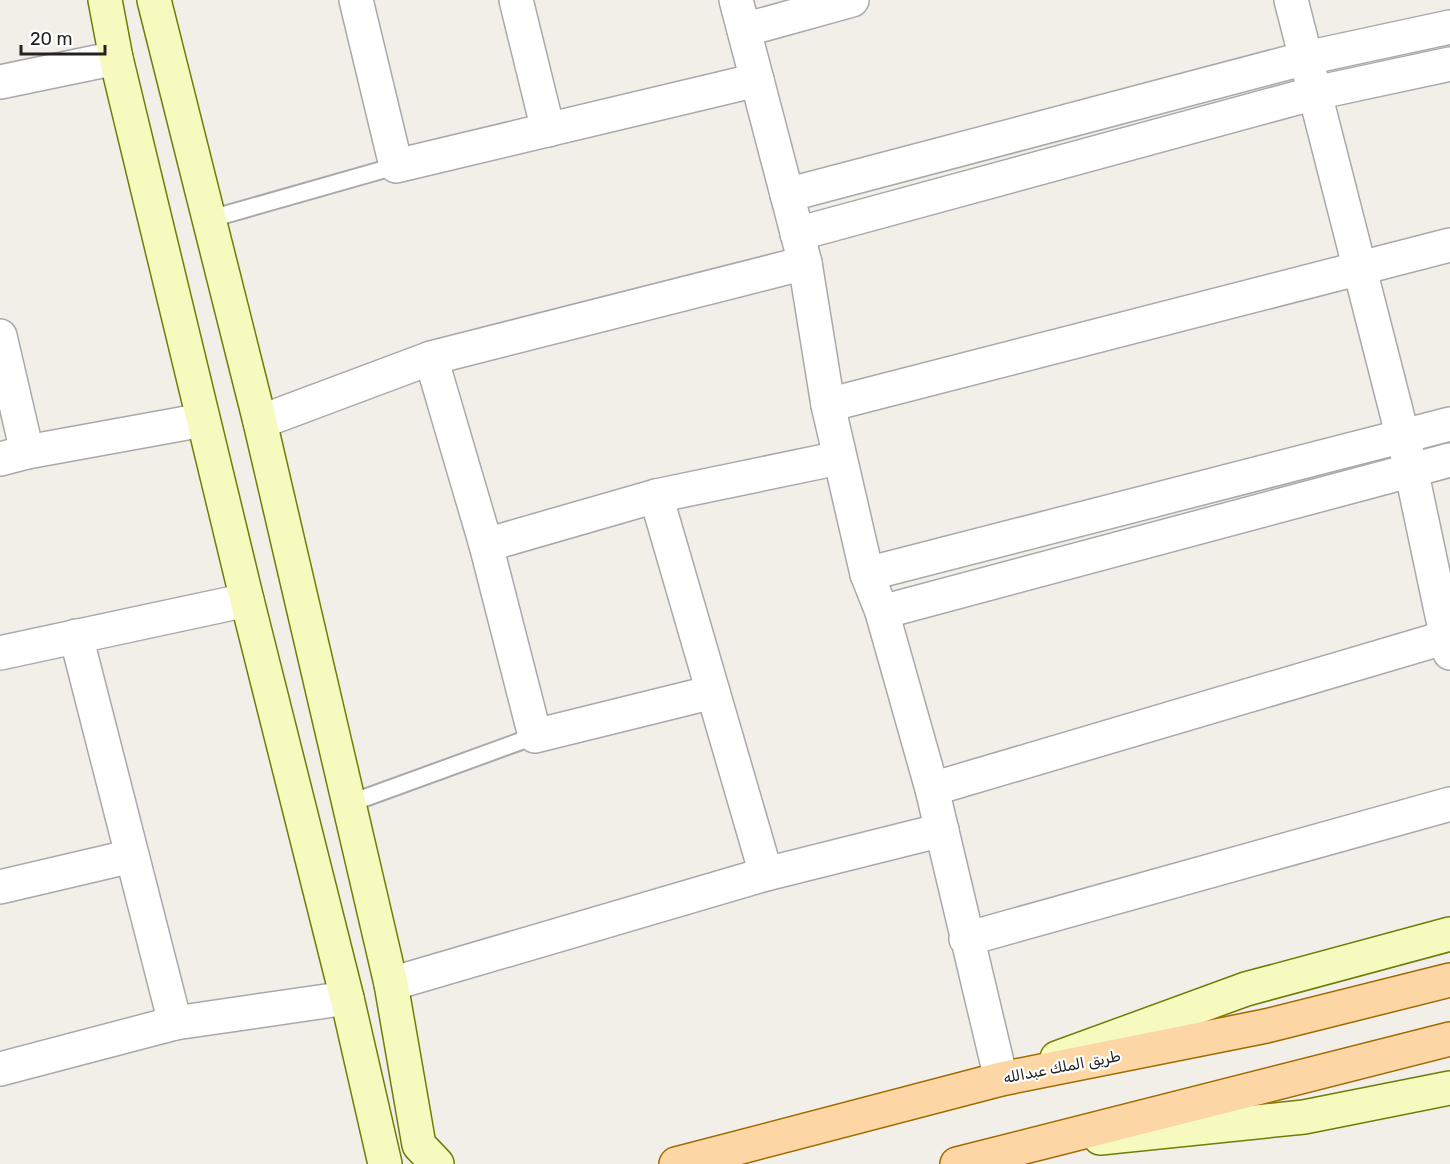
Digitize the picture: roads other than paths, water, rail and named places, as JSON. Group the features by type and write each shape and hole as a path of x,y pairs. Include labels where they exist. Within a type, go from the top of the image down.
{"main road":[{"name":"طريق الملك عبدالله","path":"676,1164 1001,1078 1266,1026 1450,980"},
{"path":"957,1164 1029,1154 1306,1074 1450,1039"}],"street":[{"path":"105,0 116,58 203,420 347,998 385,1164"},
{"path":"154,0 260,422 391,984 419,1145 437,1164"},
{"path":"356,0 396,166 757,80"},
{"path":"516,0 548,130"},
{"path":"852,0 740,15 801,248 828,405 867,574 882,612 932,789 1001,1078 1246,989 1450,934"},
{"path":"932,789 1449,642 1403,435 1291,0"},
{"path":"787,195 1306,58 1450,27"},
{"path":"0,82 116,58"},
{"path":"260,422 431,358 1315,93 1450,63"},
{"path":"828,405 1359,266 1450,245"},
{"path":"0,336 14,456 203,420"},
{"path":"431,358 486,545 535,736 713,692"},
{"path":"867,574 1450,423"},
{"path":"486,545 656,496 839,458"},
{"path":"882,612 1450,460"},
{"path":"656,496 766,874"},
{"path":"0,653 247,600"},
{"path":"76,636 175,1023"},
{"path":"966,939 1450,804"},
{"path":"391,984 766,874 942,830"},
{"path":"0,887 132,856"},
{"path":"0,1069 175,1023 347,998"},
{"path":"1029,1154 1304,1118 1450,1088"}],"lane":[{"path":"210,219 396,166"},
{"path":"348,804 535,736"}]}
